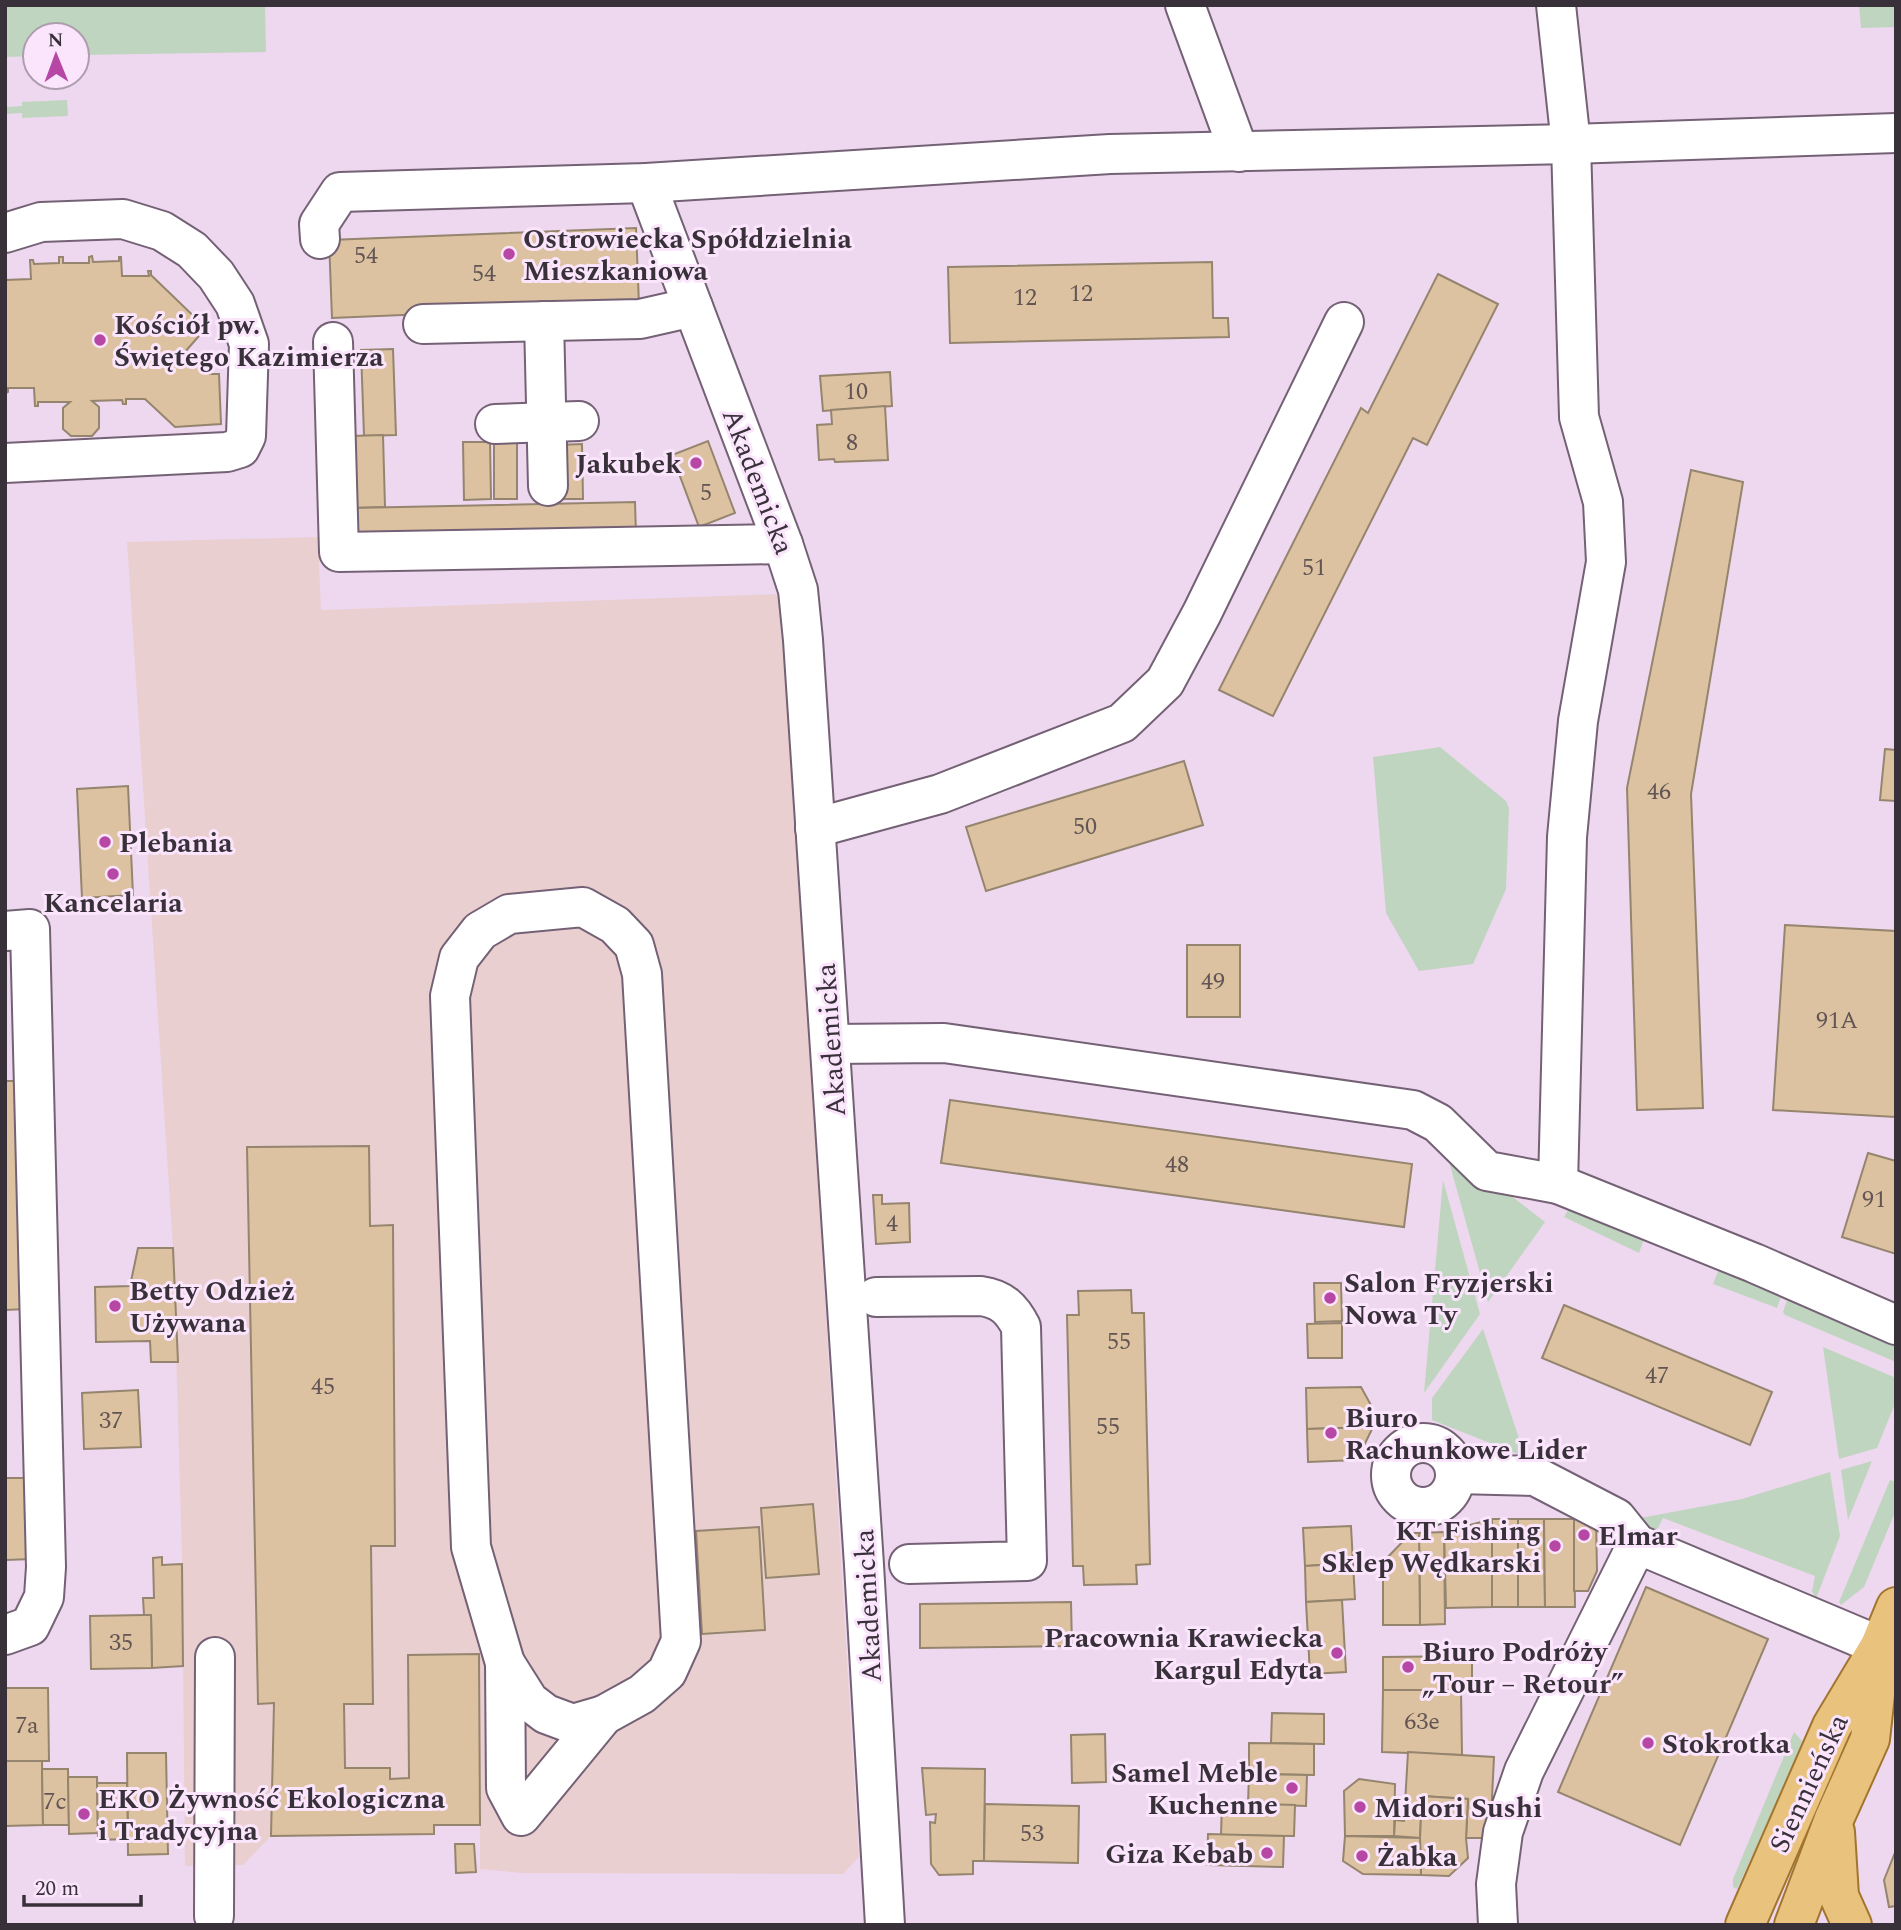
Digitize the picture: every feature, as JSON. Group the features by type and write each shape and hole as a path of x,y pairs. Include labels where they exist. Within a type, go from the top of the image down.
{"main road":[{"name":"Siennieńska","path":"1745,1925 1832,1726 1880,1646 1896,1607"},
{"name":"Siennieńska","path":"1794,1925 1834,1819 1870,1739 1880,1646"},
{"path":"1834,1819 1839,1896 1852,1925"}],"street":[{"path":"1185,5 1239,152"},
{"path":"1556,5 1572,144 1579,417 1603,502 1606,562 1578,720 1567,837 1558,1184"},
{"path":"320,239 319,224 340,192 646,183 1110,154 1572,144 1896,133"},
{"name":"Akademicka","path":"646,183 794,574 800,607 885,1925"},
{"path":"5,233 41,222 123,219 162,231 192,250 216,275 235,304 249,344 246,436 240,447 227,452 5,463"},
{"path":"423,324 640,319 693,307"},
{"path":"544,321 563,421 548,486"},
{"path":"815,828 940,793 1122,723 1165,682 1202,613 1344,322"},
{"path":"333,342 338,552 783,544"},
{"path":"495,424 563,421"},
{"path":"583,907 615,925 634,945 642,974 681,1619 681,1641 667,1672 642,1694 604,1714 573,1724 546,1714 529,1702 505,1663 471,1548 450,996 459,958 480,930 509,914 583,907"},
{"path":"5,931 30,929 46,1567 44,1597 30,1626 5,1635"},
{"path":"830,1044 944,1043 1413,1110 1438,1123 1487,1171 1558,1184 1742,1258 1896,1325"},
{"path":"876,1297 993,1297 1010,1310 1021,1327 1027,1561 909,1564"},
{"path":"1456,1474 1535,1475 1616,1518 1637,1544 1880,1646"},
{"path":"1498,1925 1496,1884 1503,1832 1524,1771 1637,1544"},
{"path":"214,1916 215,1657"},
{"path":"505,1663 506,1788 521,1816 604,1714"}],"shaded area":[{"path":"318,537 321,610 782,594 859,1857 843,1874 522,1873 480,1869 480,1825 434,1825 434,1834 271,1836 243,1865 185,1866 182,1557 173,1248 127,542"}],"green space":[{"path":"5,5 265,5 266,52 91,55 91,21 21,21 21,56 5,57"},
{"path":"1859,5 1896,5 1896,27 1861,28"},
{"path":"67,100 68,116 22,118 22,113 5,114 5,107 22,106 22,102"},
{"path":"1440,747 1506,801 1509,808 1506,889 1473,964 1419,971 1386,913 1373,757"},
{"path":"1445,1147 1545,1222 1488,1302"},
{"path":"1443,1180 1480,1314 1424,1393"},
{"path":"1570,1207 1644,1239 1639,1253 1564,1217"},
{"path":"1719,1269 1782,1294 1777,1308 1713,1284"},
{"path":"1788,1297 1896,1339 1896,1362 1785,1315 1783,1312"},
{"path":"1483,1329 1525,1457 1432,1420 1432,1398"},
{"path":"1823,1347 1896,1378 1896,1401 1877,1448 1839,1459"},
{"path":"1872,1461 1848,1520 1841,1470"},
{"path":"1830,1472 1840,1536 1816,1599 1812,1591 1815,1576 1663,1518 1658,1528 1651,1533 1635,1519 1742,1499"},
{"path":"1890,1480 1896,1482 1896,1510 1864,1587 1841,1605 1839,1602"},
{"path":"1794,1732 1804,1743 1737,1889 1733,1887 1733,1879"}],"building":[{"path":"636,228 639,305 332,318 329,240"},
{"name":"Kościół pw. Świętego Kazimierza","path":"92,256 93,262 119,261 121,257 122,276 149,276 148,271 151,271 151,275 206,328 184,353 208,374 219,374 221,424 175,427 145,399 126,399 126,404 123,404 122,400 92,401 99,407 99,428 92,436 71,436 63,429 63,408 70,402 38,402 38,406 35,406 34,388 8,388 6,393 5,280 31,279 30,260 33,260 34,264 59,263 59,257 63,257 63,263 89,263 89,257"},
{"path":"1212,262 1213,318 1228,318 1229,337 950,343 948,267"},
{"path":"1438,274 1498,304 1427,445 1413,438 1273,716 1219,690 1361,408 1368,413"},
{"path":"393,349 396,435 364,436 361,350"},
{"path":"890,372 892,406 823,411 820,376"},
{"path":"885,406 888,460 819,460 817,425 832,424 831,410"},
{"path":"383,435 385,507 352,508 350,436"},
{"path":"708,441 735,513 699,527 672,455"},
{"path":"463,442 490,442 491,499 464,500"},
{"path":"494,443 517,443 517,499 494,499"},
{"path":"582,444 583,499 560,499 559,445"},
{"path":"1691,470 1743,482 1691,794 1703,1108 1637,1110 1627,788"},
{"path":"635,502 636,535 353,541 352,508"},
{"path":"1885,749 1896,750 1896,801 1880,800"},
{"path":"1184,761 1203,825 986,891 966,827"},
{"name":"Plebania","path":"128,786 133,895 82,898 77,789"},
{"path":"1785,925 1896,931 1895,1117 1773,1110"},
{"path":"1187,945 1240,945 1240,1017 1187,1017"},
{"path":"5,1081 19,1081 26,1309 5,1310"},
{"path":"950,1100 1412,1164 1404,1227 941,1163"},
{"path":"369,1146 370,1226 393,1225 395,1546 371,1546 373,1704 344,1704 345,1768 390,1768 390,1779 409,1778 408,1655 479,1654 480,1825 434,1825 434,1834 271,1836 274,1703 258,1704 247,1147"},
{"path":"1868,1153 1896,1161 1896,1254 1842,1237"},
{"path":"873,1195 882,1195 882,1204 909,1203 910,1242 876,1244"},
{"path":"138,1248 173,1248 178,1362 151,1362 150,1341 96,1342 95,1287 130,1286"},
{"path":"1314,1283 1341,1283 1342,1321 1315,1322"},
{"path":"1131,1290 1132,1313 1144,1313 1150,1564 1136,1565 1137,1584 1084,1585 1083,1566 1073,1566 1067,1315 1079,1315 1078,1291"},
{"path":"1564,1305 1772,1392 1750,1445 1542,1358"},
{"path":"1342,1323 1342,1358 1308,1358 1307,1324"},
{"path":"1361,1387 1372,1407 1373,1427 1307,1429 1306,1388"},
{"path":"138,1390 141,1447 84,1449 82,1393"},
{"path":"1373,1427 1357,1460 1308,1462 1307,1429"},
{"path":"5,1478 31,1478 33,1559 5,1560"},
{"path":"813,1504 819,1574 766,1578 761,1508"},
{"path":"1492,1519 1492,1607 1446,1608 1444,1532"},
{"path":"1492,1519 1518,1519 1518,1607 1492,1607"},
{"path":"1518,1519 1544,1519 1545,1607 1518,1607"},
{"path":"1544,1519 1574,1519 1575,1607 1545,1607"},
{"path":"1574,1519 1596,1519 1597,1571 1588,1591 1574,1591"},
{"path":"1351,1526 1353,1563 1305,1566 1303,1528"},
{"path":"759,1527 765,1630 702,1634 696,1531"},
{"path":"1444,1532 1445,1624 1420,1625 1419,1533"},
{"path":"1411,1533 1419,1533 1420,1625 1383,1625 1383,1562"},
{"path":"162,1557 162,1565 182,1564 183,1666 152,1668 151,1615 144,1615 143,1598 154,1598 153,1558"},
{"path":"1353,1563 1355,1599 1306,1602 1305,1566"},
{"path":"1646,1587 1768,1639 1680,1845 1558,1792"},
{"path":"1342,1600 1346,1672 1310,1674 1306,1602"},
{"path":"1071,1602 1072,1646 920,1648 920,1604"},
{"path":"151,1615 152,1668 91,1669 90,1616"},
{"path":"1472,1656 1472,1690 1383,1690 1383,1657"},
{"path":"5,1688 48,1688 49,1761 5,1761"},
{"path":"1383,1690 1461,1690 1462,1755 1382,1752"},
{"path":"1272,1713 1324,1714 1324,1744 1271,1743"},
{"path":"1105,1734 1106,1782 1072,1783 1071,1735"},
{"path":"1249,1743 1314,1744 1314,1775 1249,1774"},
{"path":"1408,1752 1494,1757 1490,1838 1466,1838 1468,1799 1422,1796 1420,1838 1394,1836 1395,1820 1404,1821"},
{"path":"127,1753 166,1753 168,1854 128,1855"},
{"path":"5,1761 42,1761 43,1825 5,1826"},
{"path":"922,1768 985,1769 984,1861 973,1861 973,1874 939,1875 931,1864 930,1822 935,1823 936,1814 926,1815"},
{"path":"42,1769 68,1769 69,1825 43,1825"},
{"path":"1249,1774 1307,1775 1306,1806 1248,1804"},
{"path":"68,1777 97,1777 98,1833 69,1834"},
{"path":"1359,1779 1395,1784 1394,1836 1345,1836 1344,1791"},
{"path":"97,1783 127,1783 128,1839 98,1840"},
{"path":"1422,1796 1468,1799 1468,1858 1449,1876 1421,1875"},
{"path":"1222,1803 1295,1805 1294,1836 1221,1835"},
{"path":"985,1804 1079,1806 1078,1863 984,1861"},
{"path":"1208,1834 1284,1836 1283,1867 1207,1865"},
{"path":"1345,1836 1420,1838 1421,1875 1363,1874 1343,1861"},
{"path":"455,1844 474,1844 476,1872 456,1873"},
{"path":"1896,1850 1896,1906 1889,1907 1884,1880"}],"place":[{"name":"Ostrowiecka Spółdzielnia Mieszkaniowa","path":"509,254"},
{"name":"Kościół pw. Świętego Kazimierza","path":"100,340"},
{"name":"Jakubek","path":"696,463"},
{"name":"Plebania","path":"105,842"},
{"name":"Kancelaria","path":"113,874"},
{"name":"Salon Fryzjerski Nowa Ty","path":"1330,1298"},
{"name":"Betty Odzież Używana","path":"115,1306"},
{"name":"Biuro Rachunkowe Lider","path":"1331,1433"},
{"name":"Elmar","path":"1584,1535"},
{"name":"KT Fishing Sklep Wędkarski","path":"1555,1546"},
{"name":"Pracownia Krawiecka Kargul Edyta","path":"1337,1653"},
{"name":"Biuro Podróży „Tour – Retour”","path":"1408,1667"},
{"name":"Stokrotka","path":"1648,1743"},
{"name":"Samel Meble Kuchenne","path":"1292,1788"},
{"name":"Midori Sushi","path":"1360,1807"},
{"name":"EKO Żywność Ekologiczna i Tradycyjna","path":"84,1814"},
{"name":"Giza Kebab","path":"1267,1853"},
{"name":"Żabka","path":"1362,1856"}]}
